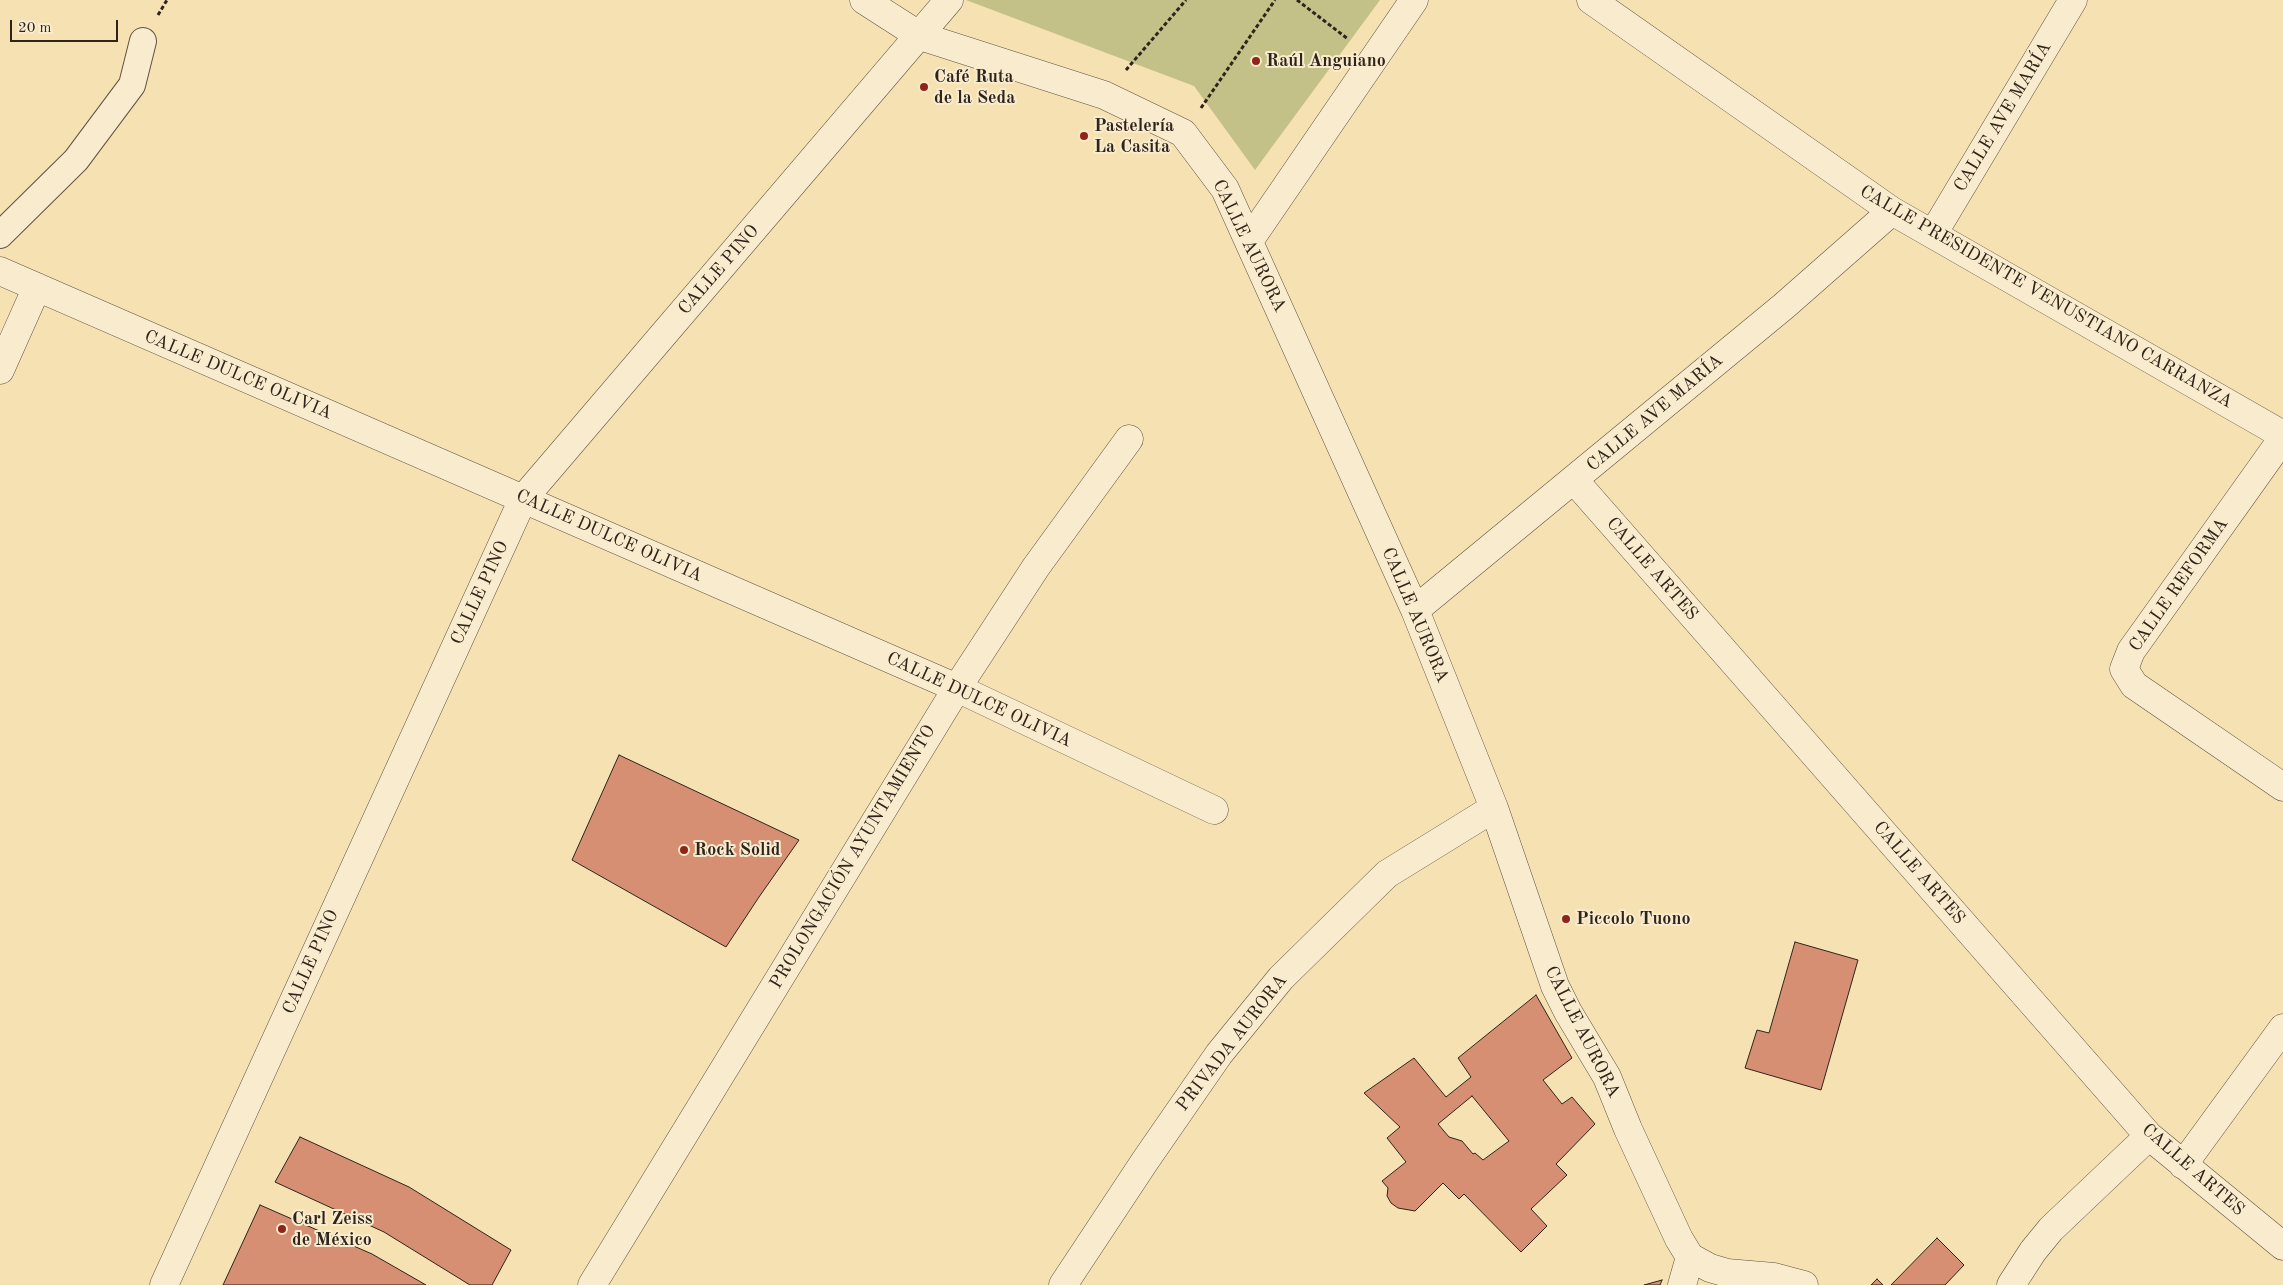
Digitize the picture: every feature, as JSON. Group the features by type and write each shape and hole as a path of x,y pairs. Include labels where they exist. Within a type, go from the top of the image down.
{"street":[{"name":"CALLE AURORA","path":"864,0 920,36 1104,95 1183,133 1225,189 1415,610 1458,722 1494,808 1555,986 1568,1012 1607,1077 1663,1205 1690,1257"},
{"name":"CALLE PINO","path":"164,1285 523,499 949,0"},
{"path":"1249,241 1414,0"},
{"name":"CALLE PRESIDENTE VENUSTIANO CARRANZA","path":"1591,0 1892,211 2283,436"},
{"name":"CALLE AVE MARÍA","path":"1933,234 2072,0"},
{"path":"0,235 76,160 132,85 143,41"},
{"name":"CALLE AVE MARÍA","path":"1415,610 1784,306 1892,211"},
{"name":"CALLE DULCE OLIVIA","path":"0,271 957,688 1214,810"},
{"path":"0,370 37,287"},
{"name":"CALLE REFORMA","path":"2283,436 2131,651 2124,669 2134,685 2283,787"},
{"name":"PROLONGACIÓN AYUNTAMIENTO","path":"592,1285 957,688 1036,567 1129,439"},
{"name":"CALLE ARTES","path":"1574,480 2149,1136 2283,1246"},
{"name":"PRIVADA AURORA","path":"1063,1285 1219,1054 1281,978 1386,874 1494,808"},
{"path":"2183,1165 2283,1028"},
{"path":"2011,1285 2033,1250 2051,1229 2149,1136"},
{"path":"1682,1285 1690,1257 1710,1268 1727,1273 1774,1277 1804,1285"}],"path":[{"path":"1104,95 1186,0"},
{"path":"1183,133 1275,0"},
{"path":"1297,0 1373,58"}],"shaded area":[{"path":"966,0 1380,0 1255,170 1194,86"}],"building":[{"name":"Rock Solid","path":"619,755 799,840 726,947 572,860"},
{"path":"1795,942 1858,960 1821,1090 1745,1068 1757,1030 1769,1033"},
{"path":"1536,995 1572,1058 1543,1080 1562,1104 1572,1097 1595,1124 1556,1164 1567,1175 1531,1209 1547,1226 1521,1252 1464,1194 1459,1199 1443,1183 1415,1211 1398,1208 1391,1203 1387,1196 1388,1188 1382,1181 1406,1162 1387,1138 1400,1127 1364,1093 1414,1058 1446,1097 1471,1077 1458,1058","holes":["1472,1096 1509,1141 1483,1160 1475,1153 1473,1154 1462,1141 1449,1137 1438,1124"]},
{"path":"300,1137 409,1187 511,1250 492,1285 470,1285 384,1232 275,1182"},
{"name":"Carl Zeiss de México","path":"260,1205 372,1254 426,1285 223,1285"},
{"path":"1937,1238 1964,1265 1945,1285 1891,1285"},
{"path":"1877,1279 1883,1285 1871,1285"},
{"path":"1662,1280 1660,1285 1644,1285"}],"place":[{"name":"Raúl Anguiano","path":"1256,61"},
{"name":"Café Ruta de la Seda","path":"924,87"},
{"name":"Pastelería La Casita","path":"1084,136"},
{"name":"Rock Solid","path":"684,850"},
{"name":"Piccolo Tuono","path":"1566,919"},
{"name":"Carl Zeiss de México","path":"282,1229"}]}
